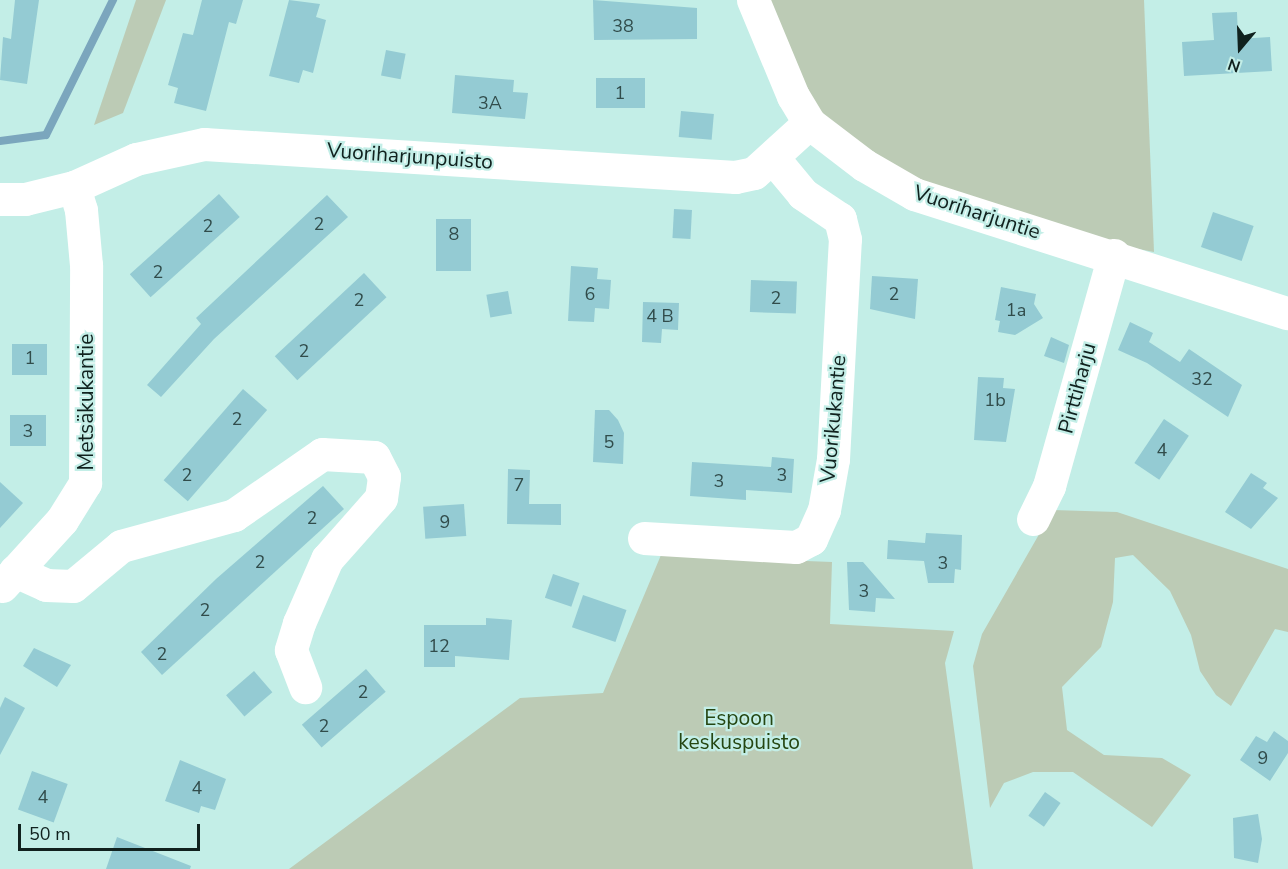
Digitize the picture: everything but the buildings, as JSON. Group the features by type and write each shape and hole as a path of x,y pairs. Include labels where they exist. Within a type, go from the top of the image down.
{"street":[{"name":"Vuoriharjuntie","path":"753,0 793,96 810,123 864,165 914,194 1114,255 1288,313"},
{"name":"Vuoriharjunpuisto","path":"0,199 25,199 74,187 136,159 204,144 735,177 754,173 810,123"},
{"name":"Vuorikukantie","path":"644,538 796,547 811,539 824,510 833,459 846,239 840,219 803,194 772,158"},
{"name":"Metsäkukantie","path":"8,579 62,520 86,483 86,265 74,187"},
{"name":"Pirttiharju","path":"1033,519 1049,486 1114,255"},
{"path":"8,579 46,585 74,586 121,546 234,515 322,454 374,457 384,477 381,498 327,559 299,623 291,650 305,687"}],"green space":[{"path":"136,0 166,0 123,113 94,125"},
{"path":"764,0 1144,0 1154,252 1081,238 922,186 824,118 782,54"},
{"path":"1053,510 1117,512 1288,569 1288,632 1275,629 1231,706 1216,695 1200,671 1191,635 1170,591 1133,555 1115,558 1113,602 1101,647 1062,687 1067,730 1104,755 1162,758 1191,775 1152,827 1073,772 1033,772 1004,783 990,808 973,666 982,634"},
{"name":"Espoon keskuspuisto","path":"661,555 832,562 830,624 954,631 945,663 973,869 289,869 520,698 603,693"}],"waterway":[{"path":"0,141 46,135 113,0"}]}
